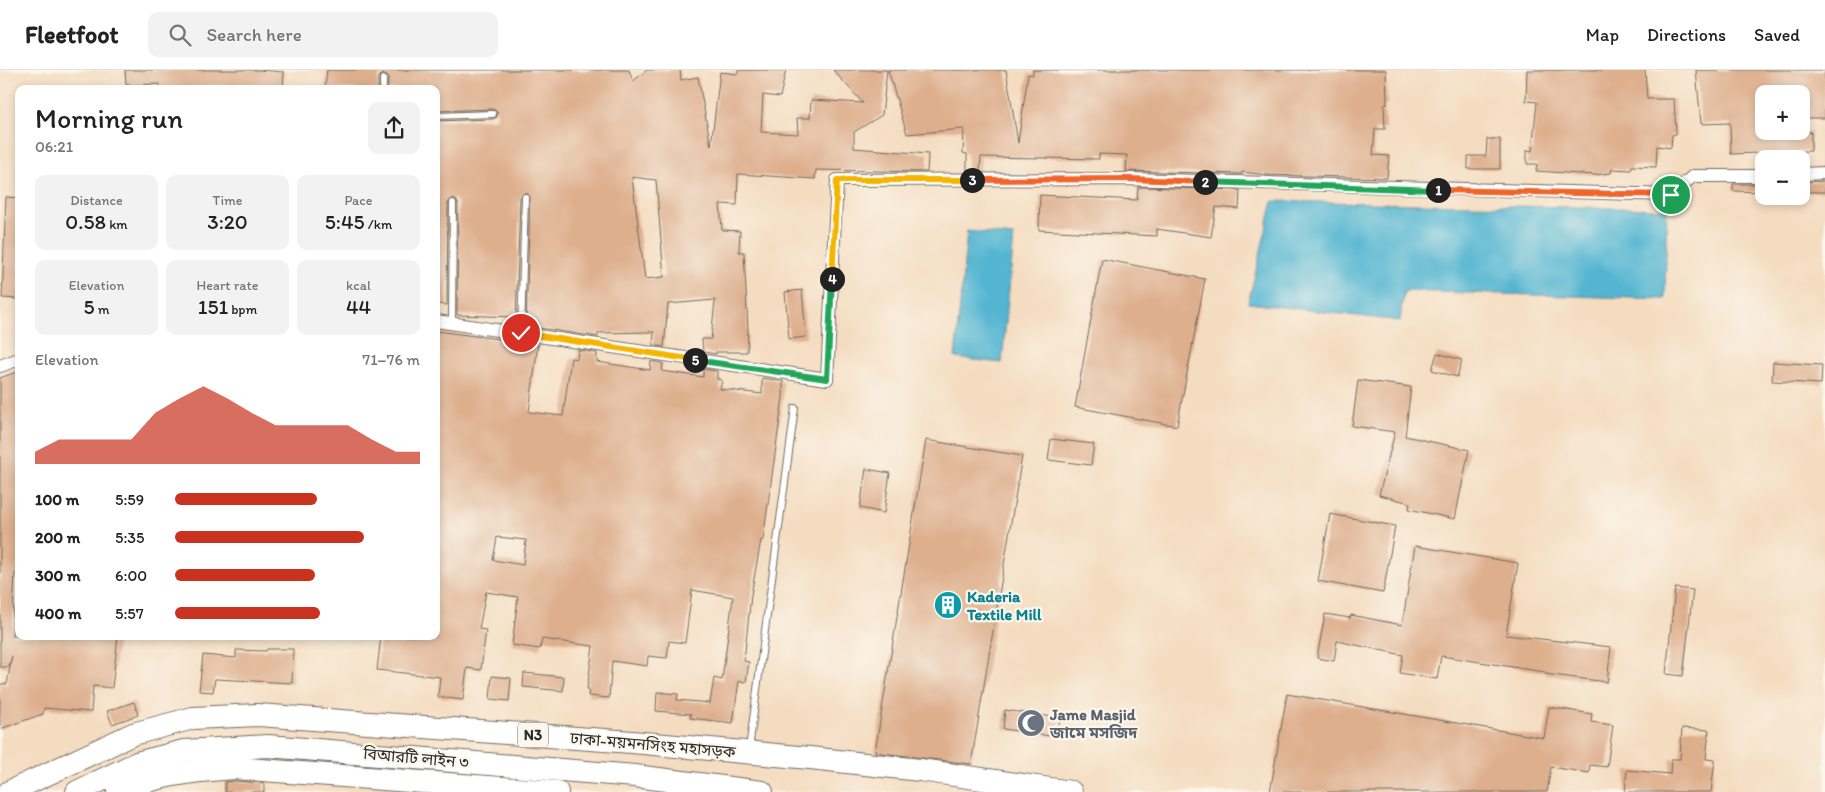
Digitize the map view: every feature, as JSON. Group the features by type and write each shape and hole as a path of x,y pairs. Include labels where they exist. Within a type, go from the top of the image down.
{"highway":[{"name":"ঢাকা-ময়মনসিংহ মহাসড়ক","path":"9,792 133,734 193,718 266,716 748,752 920,770 1071,792"},
{"name":"বিআরটি লাইন ৩","path":"77,792 137,763 184,751 268,746 635,776 762,792"},
{"path":"118,792 138,782 185,772 234,768 557,792"}],"street":[{"path":"1810,174 1825,173"},
{"path":"440,322 827,379 837,180 1130,179 1671,195 1693,176 1755,176"},
{"path":"0,366 15,360"}],"lane":[{"path":"383,79 383,85"},
{"path":"440,116 493,114"},
{"path":"521,333 524,197"},
{"path":"452,323 453,203"},
{"path":"748,752 795,408"}],"water":[{"path":"1273,201 1667,209 1665,299 1404,291 1400,321 1248,303"},
{"path":"967,231 1014,236 1002,363 955,358"}],"building":[{"path":"125,70 258,70 284,72 283,85 126,85"},
{"path":"327,70 629,70 633,81 647,70 680,70 681,80 698,77 711,146 720,72 738,74 738,70 786,70 780,97 763,95 761,132 798,134 797,118 810,118 811,100 863,103 833,70 887,70 882,115 854,132 854,148 928,154 927,172 816,170 815,179 738,174 737,205 720,204 722,230 740,231 739,252 744,252 748,330 747,352 716,352 716,354 703,352 702,339 711,339 715,300 668,304 664,347 653,345 654,332 598,333 598,337 526,326 530,197 526,192 520,197 516,317 457,315 458,203 454,198 448,203 447,305 440,304 440,121 493,119 497,117 497,112 493,109 440,111 440,85 388,85 388,77 383,74 378,77 378,85 325,85","holes":["632,177 656,180 664,277 645,279"]},
{"path":"888,70 1006,70 1018,143 1028,74 1033,75 1033,70 1386,70 1387,104 1384,105 1385,129 1375,129 1373,155 1389,156 1387,178 1268,175 1242,172 1242,174 1126,171 1127,155 1099,154 1099,159 981,157 980,171 967,171 967,154 963,153 964,129 907,134"},
{"path":"1527,70 1645,70 1647,99 1674,99 1676,134 1672,135 1671,148 1657,146 1656,167 1632,166 1631,170 1612,169 1611,173 1595,175 1536,171 1537,164 1527,164 1527,150 1532,151 1537,102 1526,101"},
{"path":"1696,70 1825,70 1825,118 1810,118 1810,85 1755,85 1755,140 1810,140 1811,132 1811,151 1755,150 1755,153 1731,154 1730,123 1701,124"},
{"path":"1487,139 1500,139 1500,169 1468,169 1468,156 1486,156"},
{"path":"1825,181 1825,192 1810,192 1810,182"},
{"path":"1733,184 1755,184 1755,192 1733,191"},
{"path":"1138,187 1240,190 1239,209 1216,207 1211,237 1157,229 1157,236 1039,230 1040,195 1137,200"},
{"path":"6,197 15,198 15,299 2,298"},
{"path":"1102,259 1205,279 1177,426 1075,407"},
{"path":"802,290 806,337 789,339 785,292"},
{"path":"440,332 538,344 529,412 563,416 571,358 577,359 578,350 597,353 597,362 650,370 651,361 663,363 662,371 703,377 703,369 717,371 717,379 722,380 720,389 762,394 762,378 783,381 783,397 763,540 761,540 751,595 744,661 749,662 746,682 739,681 733,723 690,718 691,714 656,711 657,692 678,694 677,700 710,703 714,678 722,680 733,597 692,590 685,643 669,641 667,658 648,656 647,666 612,661 609,698 588,696 589,689 587,689 593,646 542,639 540,649 512,645 518,597 486,592 479,629 486,630 481,670 467,668 463,700 438,697 440,677 377,670 381,640 440,640","holes":["497,537 526,540 523,565 493,560"]},
{"path":"1437,353 1462,360 1457,377 1432,370"},
{"path":"1773,362 1822,365 1821,384 1772,381"},
{"path":"15,372 15,573 12,636 15,636 15,640 118,640 112,688 93,686 91,712 44,708 43,714 0,729 0,684 7,684 12,656 9,667 0,667 0,378"},
{"path":"1358,380 1411,387 1405,436 1469,450 1455,519 1409,509 1410,503 1379,495 1395,432 1352,426"},
{"path":"1051,439 1094,444 1091,465 1048,460"},
{"name":"Kaderia Textile Mill","path":"926,440 1022,456 971,764 875,752"},
{"path":"866,469 890,473 884,513 860,508"},
{"path":"1330,514 1395,526 1383,593 1318,581"},
{"path":"1415,546 1518,563 1506,635 1611,647 1607,682 1545,674 1545,672 1441,656 1437,679 1400,673 1403,655 1337,641 1334,661 1317,658 1325,614 1350,618 1351,615 1402,625"},
{"path":"1675,588 1693,590 1683,676 1666,674"},
{"path":"267,649 293,649 292,683 215,679 213,692 199,691 203,655 236,658 236,650 266,651"},
{"path":"524,673 564,677 563,691 523,687"},
{"path":"492,676 511,678 509,701 490,699"},
{"path":"1287,694 1544,738 1549,707 1592,714 1591,722 1613,725 1607,767 1590,765 1589,773 1551,767 1547,792 1270,792"},
{"path":"134,702 138,715 112,724 107,711"},
{"name":"Jame Masjid জামে মসজিদ","path":"1005,710 1060,718 1057,737 1003,729"},
{"path":"1682,728 1709,730 1706,759 1715,760 1711,792 1625,792 1627,770 1670,774 1671,759 1680,759"},
{"path":"225,782 264,783 264,792 225,792"}],"place":[{"name":"Kaderia Textile Mill","path":"948,605"},
{"name":"Jame Masjid জামে মসজিদ","path":"1031,723"}],"route":[{"path":"521,333 827,379 837,180 1130,179 1671,195"}]}
